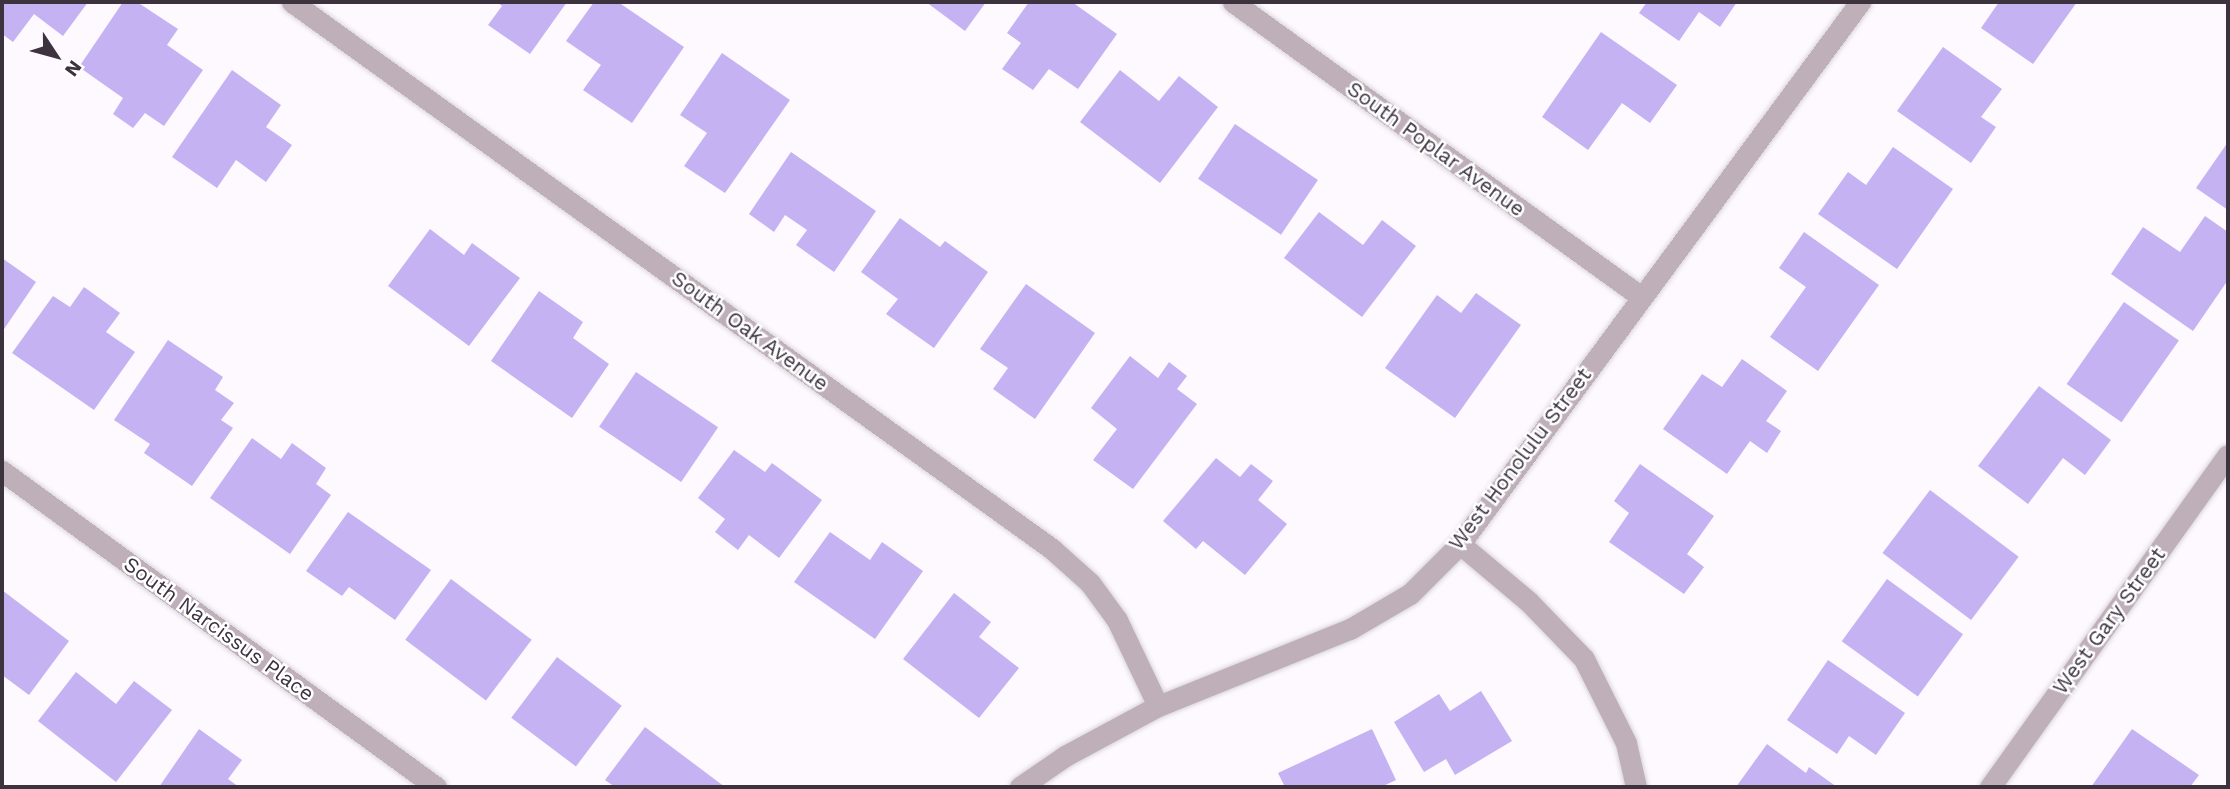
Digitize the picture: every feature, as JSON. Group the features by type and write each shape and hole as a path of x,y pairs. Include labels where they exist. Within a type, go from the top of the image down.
{"street":[{"name":"South Oak Avenue","path":"292,2 1052,549 1090,583 1117,620 1158,705"},
{"name":"South Poplar Avenue","path":"1233,2 1640,296"},
{"name":"West Honolulu Street","path":"1020,787 1065,756 1158,705 1350,629 1410,594 1461,544 1640,296 1860,2"},
{"name":"West Gary Street","path":"1990,787 2228,456"},
{"name":"South Narcissus Place","path":"2,471 436,787"},
{"path":"1461,544 1529,602 1584,659 1626,743 1636,787"}],"building":[{"path":"2,2 88,2 63,36 34,14 13,42 2,34"},
{"path":"123,2 137,2 178,29 167,45 203,70 164,126 145,113 133,128 113,114 123,98 79,67"},
{"path":"497,2 567,2 530,54 488,25 502,6"},
{"path":"594,2 618,2 684,47 632,123 583,90 601,65 566,41"},
{"path":"926,2 986,2 965,31"},
{"path":"1029,2 1072,2 1117,34 1078,89 1049,69 1033,90 1002,69 1021,43 1007,33"},
{"path":"1647,2 1737,2 1720,27 1699,12 1679,41 1639,13"},
{"path":"1999,2 2077,2 2033,64 1981,28"},
{"path":"1601,32 1677,85 1650,123 1622,103 1588,150 1542,117"},
{"path":"1943,47 2002,89 1981,117 1996,127 1971,163 1897,111"},
{"path":"722,53 790,100 725,193 684,166 707,133 680,115"},
{"path":"232,70 281,105 266,127 292,145 266,182 236,160 217,188 172,157"},
{"path":"1120,70 1159,101 1179,76 1218,107 1160,183 1080,122"},
{"path":"1235,124 1318,180 1281,235 1198,179"},
{"path":"2228,142 2228,210 2196,188"},
{"path":"1893,147 1953,189 1897,269 1818,214 1848,172 1866,185"},
{"path":"791,152 876,211 834,272 796,245 807,230 785,215 774,232 749,214"},
{"path":"1319,212 1363,245 1382,220 1416,246 1362,317 1284,258"},
{"path":"2205,216 2228,232 2228,280 2193,331 2111,274 2143,227 2180,252"},
{"path":"900,218 940,247 945,241 988,272 934,348 886,314 898,299 861,272"},
{"path":"430,229 464,255 472,243 520,278 469,346 388,286"},
{"path":"1804,232 1879,285 1818,371 1770,337 1806,287 1779,268"},
{"path":"2,258 36,282 2,332"},
{"path":"1026,284 1095,333 1035,419 993,389 1008,368 980,349"},
{"path":"84,287 120,313 106,332 135,352 94,410 12,353 53,296 70,307"},
{"path":"539,291 583,322 573,338 609,364 572,418 491,361"},
{"path":"1476,293 1521,325 1455,418 1385,368 1437,295 1461,313"},
{"path":"2124,302 2179,340 2122,422 2067,384"},
{"path":"168,340 223,377 215,390 234,403 221,420 233,428 192,486 144,453 150,444 114,420"},
{"path":"1130,356 1158,378 1169,362 1187,376 1177,389 1197,404 1133,489 1093,460 1117,429 1091,408"},
{"path":"1742,359 1787,391 1766,421 1781,431 1767,453 1750,441 1727,474 1663,429 1702,374 1722,387"},
{"path":"636,372 718,427 681,482 599,427"},
{"path":"2039,386 2111,440 2085,475 2063,458 2028,504 1978,466"},
{"path":"252,438 281,459 292,443 326,468 316,484 331,495 290,554 210,498"},
{"path":"734,450 765,472 772,463 822,500 779,558 749,535 738,550 715,532 725,519 698,498"},
{"path":"1216,458 1240,477 1251,464 1273,481 1258,500 1287,524 1245,575 1203,541 1196,549 1163,521"},
{"path":"1640,464 1714,516 1687,554 1704,567 1684,594 1609,542 1629,513 1614,501"},
{"path":"1930,490 2019,557 1971,620 1882,553"},
{"path":"348,512 431,570 395,620 349,587 342,596 306,571"},
{"path":"830,532 870,560 882,542 923,571 875,639 794,582"},
{"path":"451,579 532,640 486,700 405,640"},
{"path":"1887,579 1963,634 1918,697 1842,641"},
{"path":"2,590 69,641 29,695 2,675"},
{"path":"954,593 991,622 979,637 1019,668 979,718 903,659"},
{"path":"557,657 622,706 576,766 511,718"},
{"path":"1828,660 1905,713 1876,755 1849,736 1837,754 1787,720"},
{"path":"76,672 116,704 134,681 172,710 116,782 38,721"},
{"path":"1481,691 1512,741 1455,775 1446,759 1424,772 1394,722 1439,694 1450,711"},
{"path":"645,727 725,787 615,787 605,780"},
{"path":"199,729 242,760 228,779 239,787 159,787"},
{"path":"1372,729 1396,780 1381,787 1285,787 1278,773"},
{"path":"2132,729 2199,775 2190,787 2091,787"},
{"path":"1767,744 1806,773 1809,767 1837,787 1736,787"}]}
